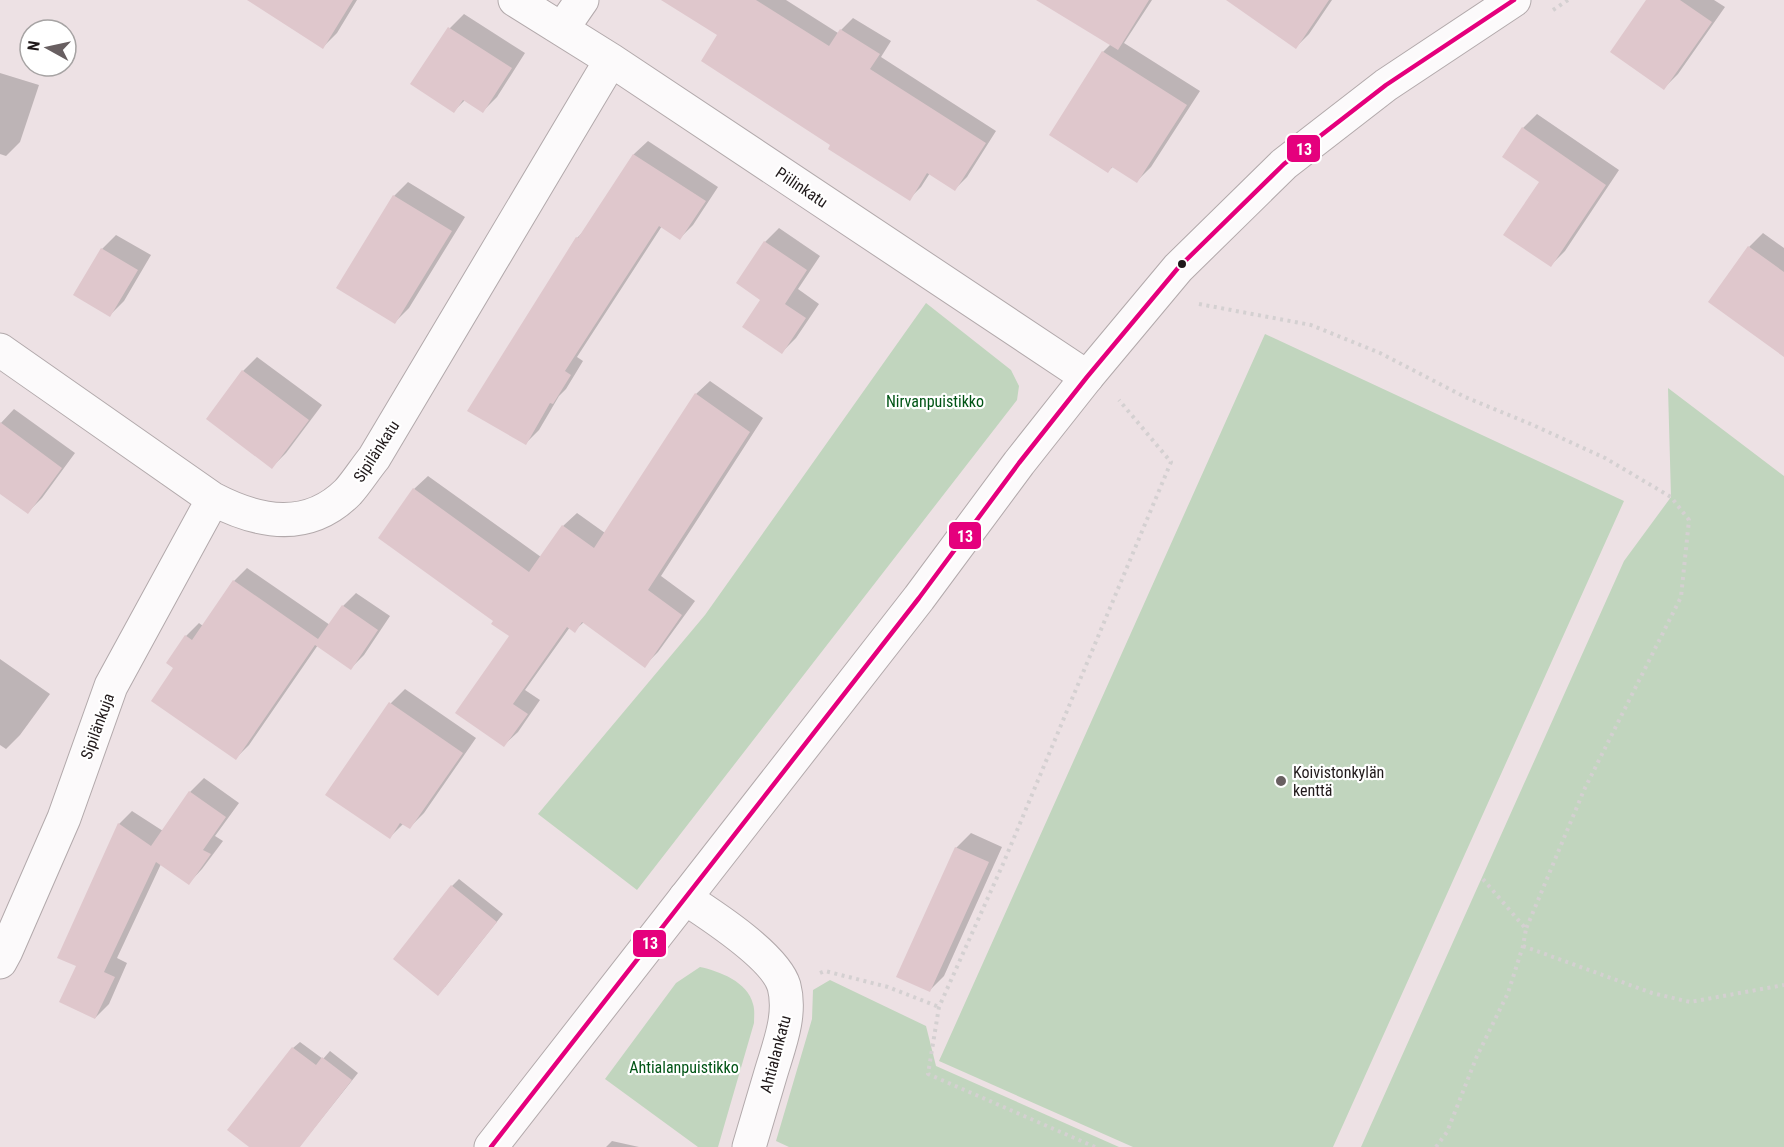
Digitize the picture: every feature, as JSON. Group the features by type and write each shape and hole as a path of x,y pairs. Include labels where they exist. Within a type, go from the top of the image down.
{"street":[{"name":"Piilinkatu","path":"515,0 611,60 1087,376"},
{"path":"562,29 582,0"},
{"path":"491,1147 919,598 1019,463 1087,376 1178,268 1284,164 1386,85 1514,0"},
{"name":"Sipilänkatu","path":"0,350 213,500 249,515 281,519 301,519 330,507 348,491 374,458 611,60"},
{"name":"Sipilänkuja","path":"0,962 64,818 111,686 213,500"},
{"path":"685,898 708,913 769,962 784,985"},
{"name":"Ahtialankatu","path":"748,1147 782,1033 787,1010 784,985"}],"path":[{"path":"1550,12 1568,0"},
{"path":"1156,295 1311,325 1380,353 1465,397 1605,458 1671,497 1689,520 1681,597 1584,790 1526,929 1508,993 1477,1056 1447,1132 1436,1147"},
{"path":"1087,376 1117,398 1171,462 1003,864 939,1007 928,1074 1095,1147"},
{"path":"1482,878 1526,929"},
{"path":"1523,946 1652,993 1689,1002 1784,985"},
{"path":"784,985 825,971 888,987 939,1007"}],"green space":[{"name":"Nirvanpuistikko","path":"926,303 1011,370 1019,386 1017,400 637,890 538,814 705,615"},
{"name":"Koivistonkylän kenttä","path":"1265,334 1624,501 1333,1147 1133,1147 939,1061"},
{"path":"1668,388 1784,476 1784,1147 1361,1147 1624,561 1671,497"},
{"name":"Ahtialanpuistikko","path":"700,967 716,971 739,984 750,996 754,1009 754,1023 718,1147 698,1147 605,1079 676,983"},
{"path":"830,980 926,1026 936,1066 1119,1147 789,1147 776,1141 812,1019 813,990"}],"building":[{"path":"247,0 353,0 323,49"},
{"path":"661,0 756,0 829,46 840,29 880,54 870,69 986,143 955,191 927,173 910,201 828,149 830,145 701,61 717,35"},
{"path":"1036,0 1149,0 1118,50"},
{"path":"1226,0 1329,0 1296,49"},
{"path":"1646,0 1680,0 1712,22 1664,90 1610,52"},
{"path":"448,27 512,68 483,113 463,100 454,113 410,84"},
{"path":"1102,51 1187,105 1137,183 1112,167 1108,173 1049,135"},
{"path":"1522,127 1606,185 1551,267 1503,235 1539,182 1502,157"},
{"path":"633,154 706,201 680,240 659,226 565,371 571,375 553,404 550,403 526,445 467,411 576,237 578,238"},
{"path":"393,195 452,231 395,324 336,288"},
{"path":"764,241 807,270 785,304 806,318 782,354 742,327 760,300 736,283"},
{"path":"1748,246 1784,272 1784,357 1708,302"},
{"path":"101,248 138,270 110,317 73,295"},
{"path":"242,370 309,420 272,469 206,419"},
{"path":"695,393 750,432 648,590 682,615 645,668 582,622 575,633 567,627 513,704 528,714 504,747 455,713 509,636 491,624 493,621 378,538 413,488 529,572 562,525 594,548"},
{"path":"0,422 62,468 28,514 0,494"},
{"path":"233,580 318,639 342,605 378,630 351,670 315,645 236,760 151,701 173,668 166,663 185,635 192,640"},
{"path":"389,702 463,753 410,829 400,823 390,839 325,795"},
{"path":"189,791 226,817 203,850 211,854 189,885 156,862 104,972 115,977 95,1019 59,1002 76,966 57,958 118,823 151,846"},
{"path":"955,847 989,862 930,992 896,977"},
{"path":"451,885 497,922 438,996 393,959"},
{"path":"292,1047 316,1065 322,1057 352,1080 300,1147 249,1147 227,1130"}],"transit line":[{"name":"13","path":"491,1147 919,598 1019,463 1178,268 1284,164 1386,85 1514,0"}],"place":[{"name":"Koivistonkylän kenttä","path":"1281,781"}]}
